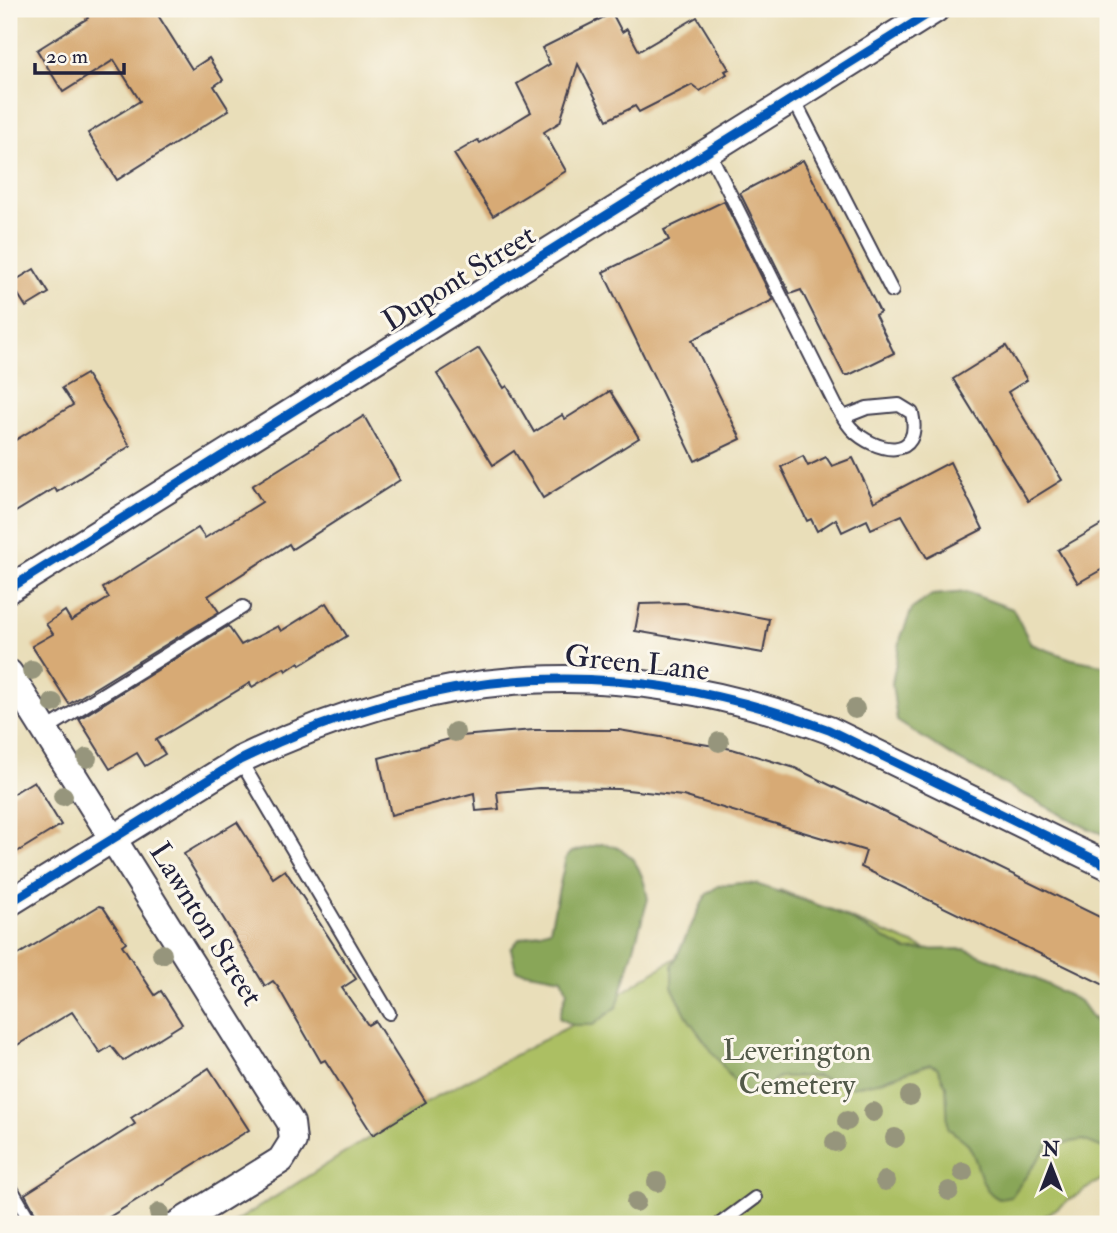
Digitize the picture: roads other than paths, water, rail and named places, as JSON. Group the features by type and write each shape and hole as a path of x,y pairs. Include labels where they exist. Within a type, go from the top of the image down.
{"street":[{"name":"Dupont Street","path":"9,589 709,152 928,11"},
{"name":"Lawnton Street","path":"9,673 292,1123 293,1141 281,1160 178,1224"},
{"name":"Green Lane","path":"9,903 240,760 347,715 401,699 450,688 541,678 638,682 734,699 829,730 1108,866"}],"lane":[{"path":"793,98 892,291"},
{"path":"709,152 844,417 852,429 874,444 903,447 912,440 915,428 912,414 900,405 867,408 844,417"},
{"path":"45,730 243,607"},
{"path":"240,760 389,1013"},
{"path":"9,1185 33,1224"},
{"path":"720,1224 755,1198"}],"park label":[{"name":"Leverington Cemetery","path":"797,1067"}]}
